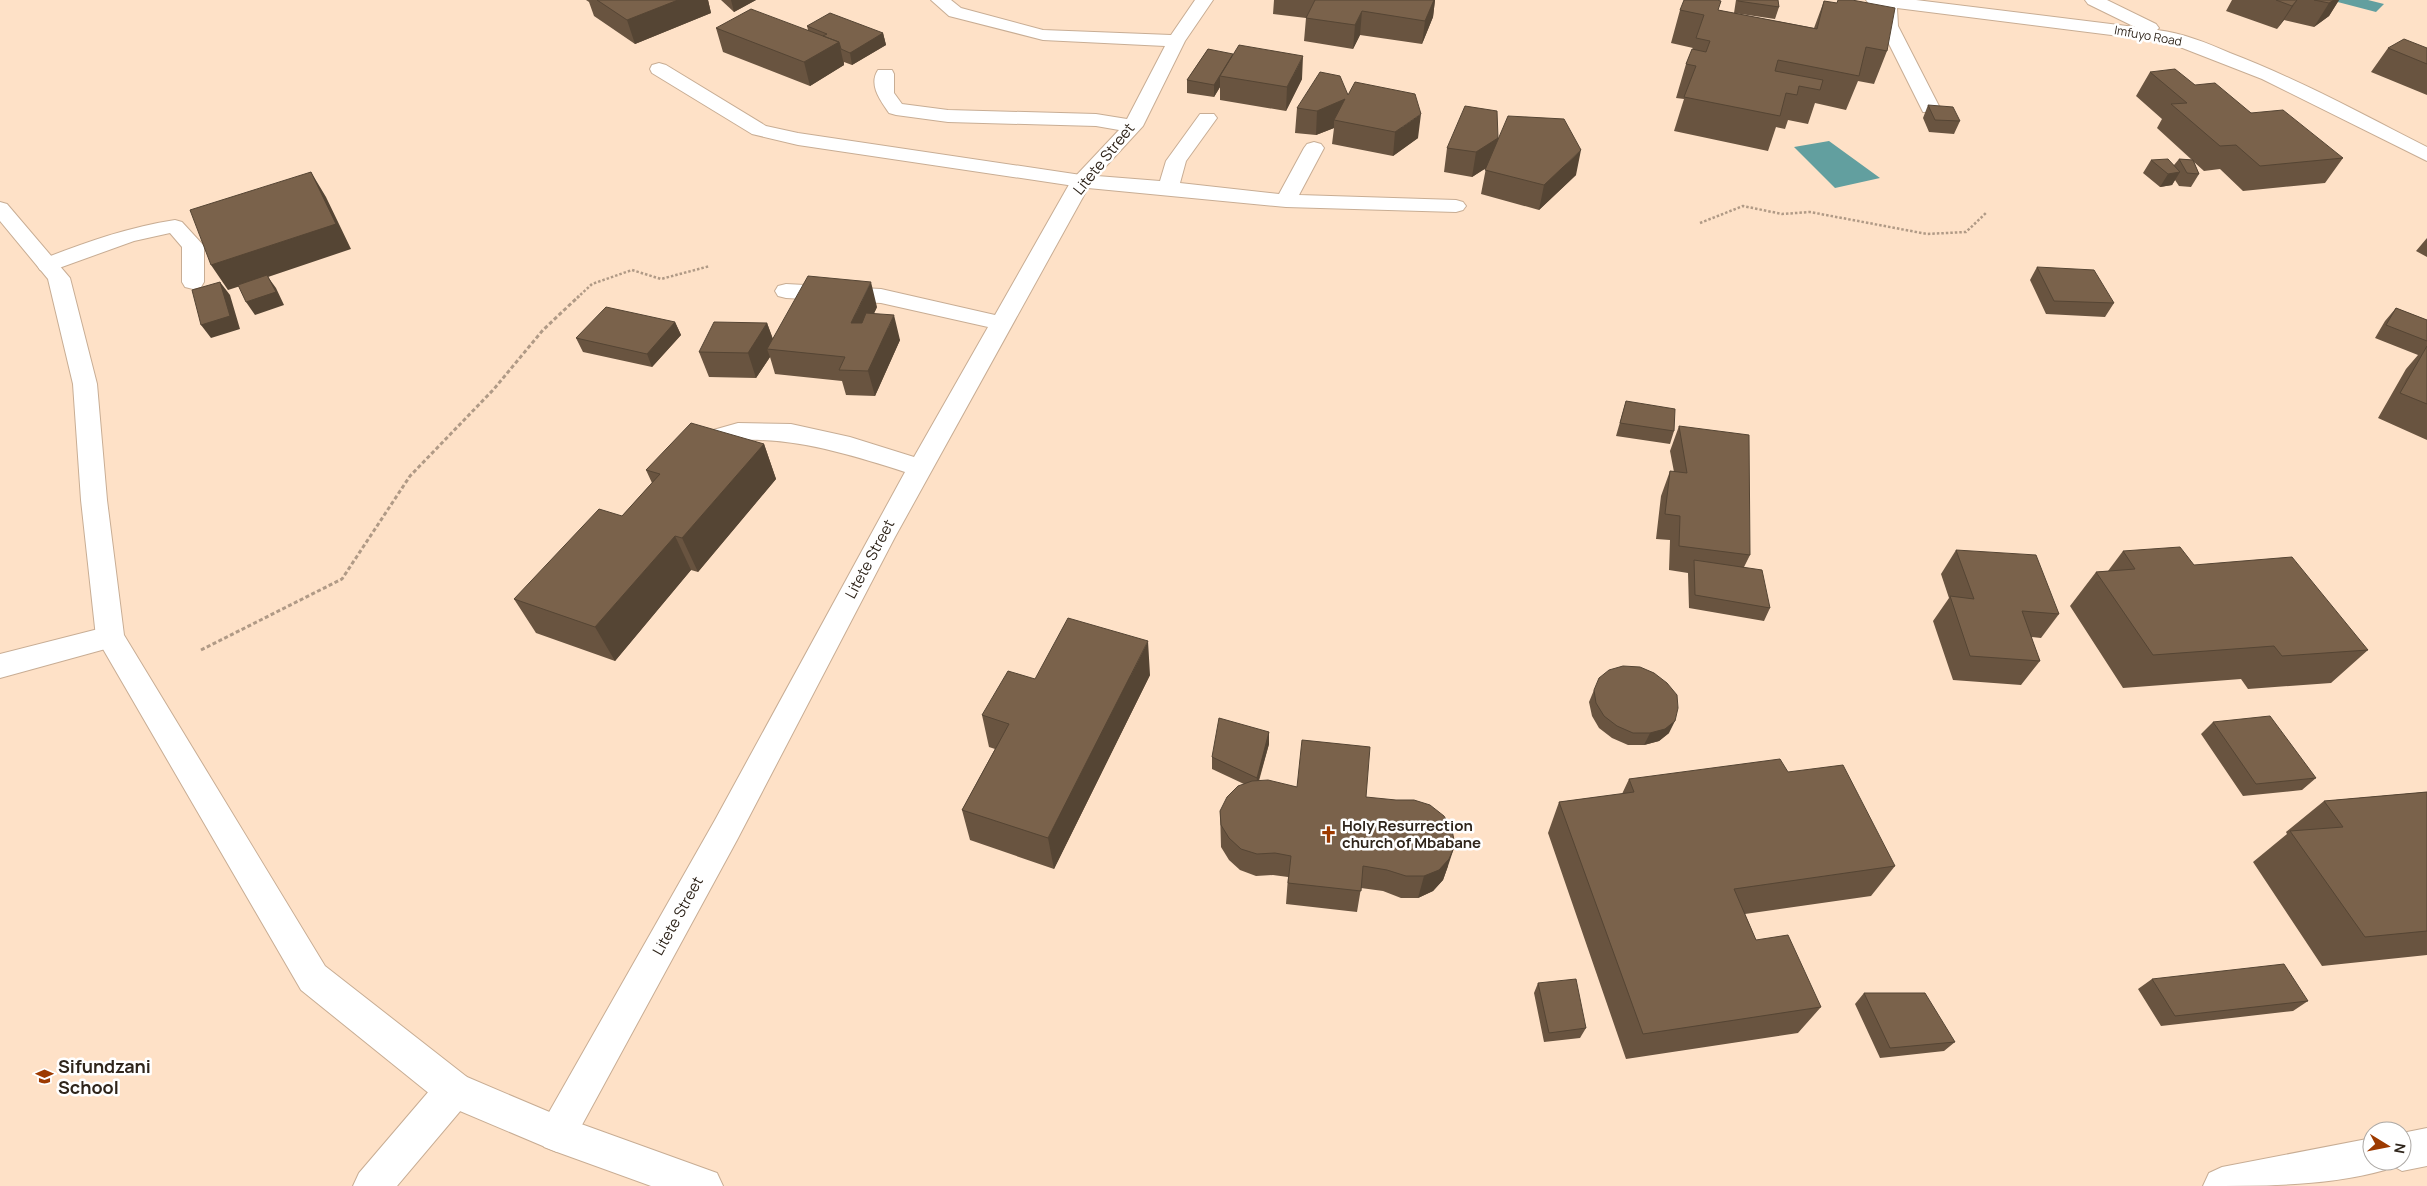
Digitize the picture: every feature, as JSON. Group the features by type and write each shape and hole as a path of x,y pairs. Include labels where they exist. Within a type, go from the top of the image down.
{"street":[{"path":"940,0 954,12 1043,35 1176,41"},
{"name":"Litete Street","path":"557,1134 721,838 920,468 1081,181 1133,126 1176,41 1204,0"},
{"path":"1882,1 1889,26 1930,108"},
{"name":"Imfuyo Road","path":"1882,1 2170,37 2207,49 2323,102 2427,155"},
{"path":"2105,2 2170,37"},
{"path":"660,69 759,130 798,139 1081,181 1286,201 1456,206"},
{"path":"884,74 885,93 896,109 948,116 1096,120 1133,126"},
{"path":"1168,188 1176,161 1207,118"},
{"path":"1286,201 1314,148"},
{"path":"0,208 59,278 85,384 94,500 110,637 133,672 313,978 454,1090 557,1134 704,1186"},
{"path":"48,265 153,228 175,226 193,246 193,282"},
{"path":"786,291 855,292 1000,323"},
{"path":"684,447 738,431 790,433 850,446 920,468"},
{"path":"0,666 110,637"},
{"path":"372,1186 454,1090"},
{"path":"2412,1150 2427,1147"},
{"path":"2222,1186 2362,1159"}],"path":[{"path":"1700,223 1743,206 1782,214 1810,212 1927,234 1966,232 1987,212"},
{"path":"201,650 342,579 410,476 494,389 543,330 592,284 632,270 661,279 710,266"}],"water":[{"path":"2330,0 2368,0 2384,4 2376,12"},
{"path":"1829,141 1880,178 1835,188 1794,147"}],"building":[{"path":"597,0 678,0 627,20"},
{"path":"1315,0 1434,0 1425,21 1362,11 1355,25 1306,18"},
{"path":"1684,0 1717,0 1721,1 1718,10 1817,29 1824,1 1837,3 1838,0 1852,0 1895,8 1887,51 1866,47 1859,76 1778,60 1775,71 1823,80 1820,90 1799,86 1797,95 1786,93 1780,116 1684,97 1696,66 1686,64 1692,49 1706,52 1710,41 1696,38 1704,15 1680,10"},
{"path":"1778,0 1779,7 1738,1"},
{"path":"2276,0 2297,0 2292,6"},
{"path":"2314,0 2334,0 2329,3"},
{"path":"751,9 839,42 804,62 716,28"},
{"path":"830,13 883,33 850,53 841,49 839,42 823,36 827,34 807,26"},
{"path":"2404,39 2427,48 2427,64 2388,48"},
{"path":"1239,45 1303,56 1287,87 1220,76"},
{"path":"1208,49 1233,54 1214,85 1187,80"},
{"path":"2175,69 2195,85 2215,83 2251,113 2283,110 2343,158 2260,166 2236,145 2220,146 2171,104 2187,103 2150,72"},
{"path":"1320,72 1340,76 1348,95 1355,82 1415,94 1421,114 1395,132 1334,120 1345,99 1317,111 1297,108"},
{"path":"1928,105 1953,107 1960,121 1935,120"},
{"path":"1465,106 1497,111 1498,138 1476,152 1447,148"},
{"path":"1508,116 1564,119 1581,150 1544,185 1485,170"},
{"path":"2168,159 2180,172 2168,174 2151,160"},
{"path":"2179,159 2193,160 2199,174 2187,173"},
{"path":"311,172 336,224 211,265 190,210"},
{"path":"2037,267 2094,270 2114,303 2054,301"},
{"path":"267,275 276,292 246,302 238,285"},
{"path":"808,276 871,282 851,323 862,323 866,313 894,315 868,371 839,370 845,357 767,349"},
{"path":"220,282 230,316 201,325 192,290"},
{"path":"606,307 675,322 647,354 576,338"},
{"path":"2396,308 2427,320 2427,341 2386,325"},
{"path":"714,322 767,323 748,353 699,352"},
{"path":"2427,346 2427,404 2400,393"},
{"path":"1626,401 1675,409 1674,431 1620,423"},
{"path":"691,423 764,444 682,538 675,536 595,627 514,599 599,509 622,516 660,474 646,470"},
{"path":"1679,426 1749,435 1750,555 1679,546 1680,516 1665,514 1670,471 1687,473"},
{"path":"2180,547 2194,565 2292,557 2368,650 2282,656 2274,646 2153,655 2096,572 2135,569 2123,551"},
{"path":"1956,550 2036,555 2059,614 2022,611 2040,661 1970,656 1950,596 1974,599"},
{"path":"1694,560 1762,570 1770,608 1695,595"},
{"path":"1068,618 1148,641 1048,838 962,810 1009,724 982,715 1008,671 1035,679"},
{"path":"1623,666 1640,667 1654,673 1667,683 1677,695 1678,708 1675,721 1665,729 1650,733 1633,733 1617,726 1604,716 1596,703 1594,690 1599,678 1609,670"},
{"path":"2270,716 2316,778 2256,784 2213,722"},
{"path":"1219,718 1269,732 1257,778 1212,757"},
{"name":"Holy Resurrection church of Mbabane","path":"1302,740 1370,747 1366,797 1414,800 1430,805 1444,816 1452,830 1455,845 1449,859 1439,870 1424,876 1406,876 1387,870 1363,866 1361,891 1288,883 1291,856 1275,853 1257,854 1241,849 1229,838 1221,825 1220,811 1227,797 1238,786 1252,781 1268,780 1297,787"},
{"path":"1780,759 1788,772 1843,765 1895,866 1734,889 1756,940 1788,935 1821,1007 1643,1034 1559,802 1634,792 1629,779"},
{"path":"2427,792 2427,931 2365,937 2290,831 2343,827 2324,801"},
{"path":"2284,964 2308,1001 2175,1016 2152,979"},
{"path":"1576,979 1586,1028 1549,1033 1538,983"},
{"path":"1864,993 1925,993 1955,1042 1890,1048"}],"place":[{"name":"Holy Resurrection church of Mbabane","path":"1328,835"},
{"name":"Sifundzani School","path":"44,1077"}]}
